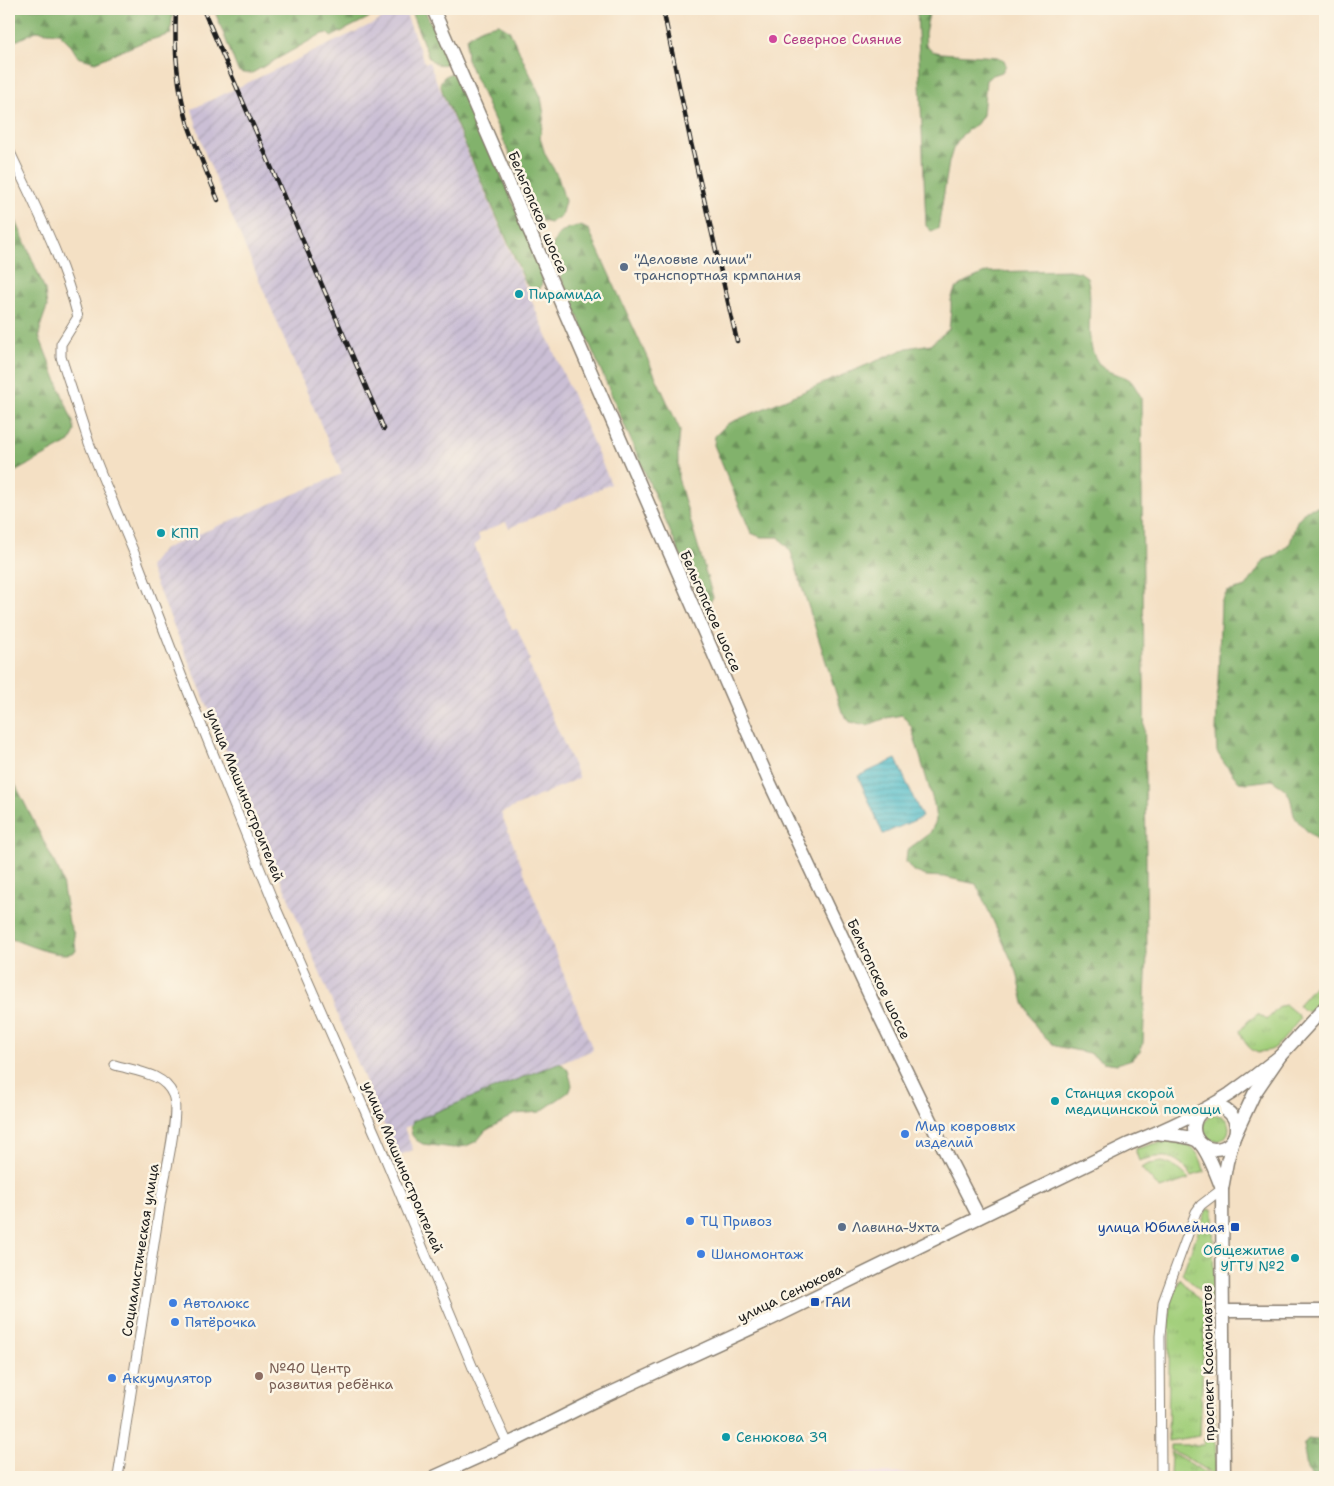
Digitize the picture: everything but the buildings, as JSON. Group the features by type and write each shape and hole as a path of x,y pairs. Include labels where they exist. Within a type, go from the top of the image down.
{"main road":[{"name":"Бельгопское шоссе","path":"433,9 768,779 878,1013 979,1217"},
{"name":"улица Сенюкова","path":"1234,1137 1254,1094 1280,1056 1325,1007"},
{"name":"улица Сенюкова","path":"1204,1110 1230,1094 1280,1056"},
{"name":"улица Сенюкова","path":"434,1477 508,1444 598,1399 786,1312 1129,1144 1157,1133 1210,1107 1223,1108 1229,1112 1236,1124 1234,1137"},
{"path":"1200,1144 1194,1134 1193,1127 1198,1114 1204,1110"},
{"path":"1157,1133 1188,1138 1209,1148 1216,1149 1224,1147 1234,1137"},
{"name":"проспект Космонавтов","path":"1224,1477 1222,1189 1234,1137"},
{"name":"проспект Космонавтов","path":"1200,1144 1212,1165 1222,1189"},
{"path":"1223,1311 1325,1311"}],"street":[{"name":"улица Машиностроителей","path":"9,150 72,291 78,317 61,344 61,357 89,443 286,932 376,1136 473,1368 508,1444"},
{"name":"Социалистическая улица","path":"115,1065 160,1078 174,1095 175,1116 118,1477"},
{"path":"1162,1477 1160,1336 1162,1302 1196,1212 1222,1189"}],"shaded area":[{"path":"404,9 425,64 429,62 611,484 509,528 506,522 478,534 480,541 474,545 512,629 517,628 530,660 528,662 579,778 501,813 593,1050 404,1128 413,1150 397,1156 149,567 163,549 342,474 204,151 192,109"},
{"path":"839,1473 959,1474 959,1477 840,1477"}],"green space":[{"path":"9,9 173,9 171,34 143,42 95,62 78,57 70,44 59,33 36,31 18,40 9,41"},
{"path":"214,9 386,9 331,37 327,33 320,35 252,73 243,73 238,71"},
{"path":"410,9 424,9 447,57 445,64 436,64 429,58"},
{"path":"917,9 930,9 925,33 926,46 932,51 997,57 1004,60 1006,65 1002,72 986,80 983,115 977,124 962,135 953,149 949,162 938,229 931,231 926,226"},
{"path":"499,24 509,30 541,97 544,115 540,138 545,154 558,177 565,201 561,216 550,223 542,221 537,216 467,59 467,38 482,28"},
{"path":"451,73 460,80 541,269 543,280 540,289 532,290 526,284 443,94 440,83 444,77"},
{"path":"9,204 45,290 47,307 39,336 75,431 70,442 9,475"},
{"path":"581,226 589,230 680,430 678,478 713,597 709,604 704,606 700,601 554,261 552,247 557,236 568,228"},
{"path":"1069,270 1080,272 1087,277 1090,298 1090,341 1097,361 1104,369 1130,380 1141,397 1147,955 1143,1043 1140,1052 1132,1059 1117,1064 1103,1062 1089,1053 1055,1046 1037,1029 1024,1003 1017,972 976,884 944,877 926,876 913,871 906,862 907,850 930,833 936,821 934,804 911,726 902,715 886,718 868,725 850,722 842,712 791,552 779,537 761,537 751,533 714,445 715,436 727,424 907,348 931,344 949,329 951,300 955,289 969,280 987,272"},
{"path":"1325,505 1325,844 1299,822 1294,815 1290,798 1282,787 1272,780 1248,783 1239,782 1217,752 1216,732 1221,602 1227,592 1246,587 1264,560 1276,555 1290,543 1297,521 1306,510"},
{"path":"9,772 61,876 76,951 70,954 53,953 9,938"},
{"path":"1325,974 1325,994 1309,1012 1303,1010 1298,1005"},
{"path":"1286,1005 1300,1019 1273,1049 1258,1053 1251,1049 1240,1031 1248,1021 1258,1014 1267,1020 1280,1006"},
{"path":"558,1063 568,1070 572,1085 570,1091 540,1112 515,1114 485,1131 477,1141 466,1146 454,1148 423,1144 412,1135 411,1127 413,1121"},
{"path":"1216,1115 1225,1119 1229,1128 1225,1137 1216,1141 1207,1137 1203,1128 1207,1119"},
{"path":"1161,1142 1184,1144 1190,1147 1199,1156 1204,1172 1192,1176 1181,1164 1169,1158 1156,1157 1139,1161 1135,1149"},
{"path":"1162,1162 1177,1168 1189,1179 1160,1189 1141,1168 1149,1164"},
{"path":"1213,1210 1214,1301 1182,1274 1206,1211"},
{"path":"1180,1279 1205,1306 1200,1436 1168,1441 1170,1302"},
{"path":"1207,1389 1211,1389 1215,1406 1216,1476 1171,1450 1171,1445 1204,1445 1204,1439 1208,1439"},
{"path":"1308,1439 1325,1441 1325,1477 1312,1477 1307,1468 1303,1445"},
{"path":"1171,1452 1213,1477 1170,1477"}],"water":[{"path":"896,759 922,817 883,834 858,776"}],"railway":[{"path":"176,9 177,67 184,110 191,134 218,200"},
{"path":"203,9 384,429"},
{"path":"663,9 691,143 737,341"}],"place":[{"name":"Северное Сияние","path":"773,39"},
{"name":"\"Деловые линии\" транспортная крмпания","path":"624,267"},
{"name":"Пирамида","path":"519,294"},
{"name":"КПП","path":"161,533"},
{"name":"Станция скорой медицинской помощи","path":"1055,1101"},
{"name":"Мир ковровых изделий","path":"905,1134"},
{"name":"ТЦ Привоз","path":"690,1221"},
{"name":"Лавина-Ухта","path":"842,1227"},
{"name":"улица Юбилейная","path":"1235,1227"},
{"name":"Шиномонтаж","path":"701,1254"},
{"name":"Общежитие УГТУ №2","path":"1295,1258"},
{"name":"ГАИ","path":"815,1302"},
{"name":"Автолюкс","path":"173,1303"},
{"name":"Пятёрочка","path":"175,1322"},
{"name":"№40 Центр развития ребёнка","path":"259,1376"},
{"name":"Аккумулятор","path":"112,1378"},
{"name":"Сенюкова 39","path":"726,1437"}]}
